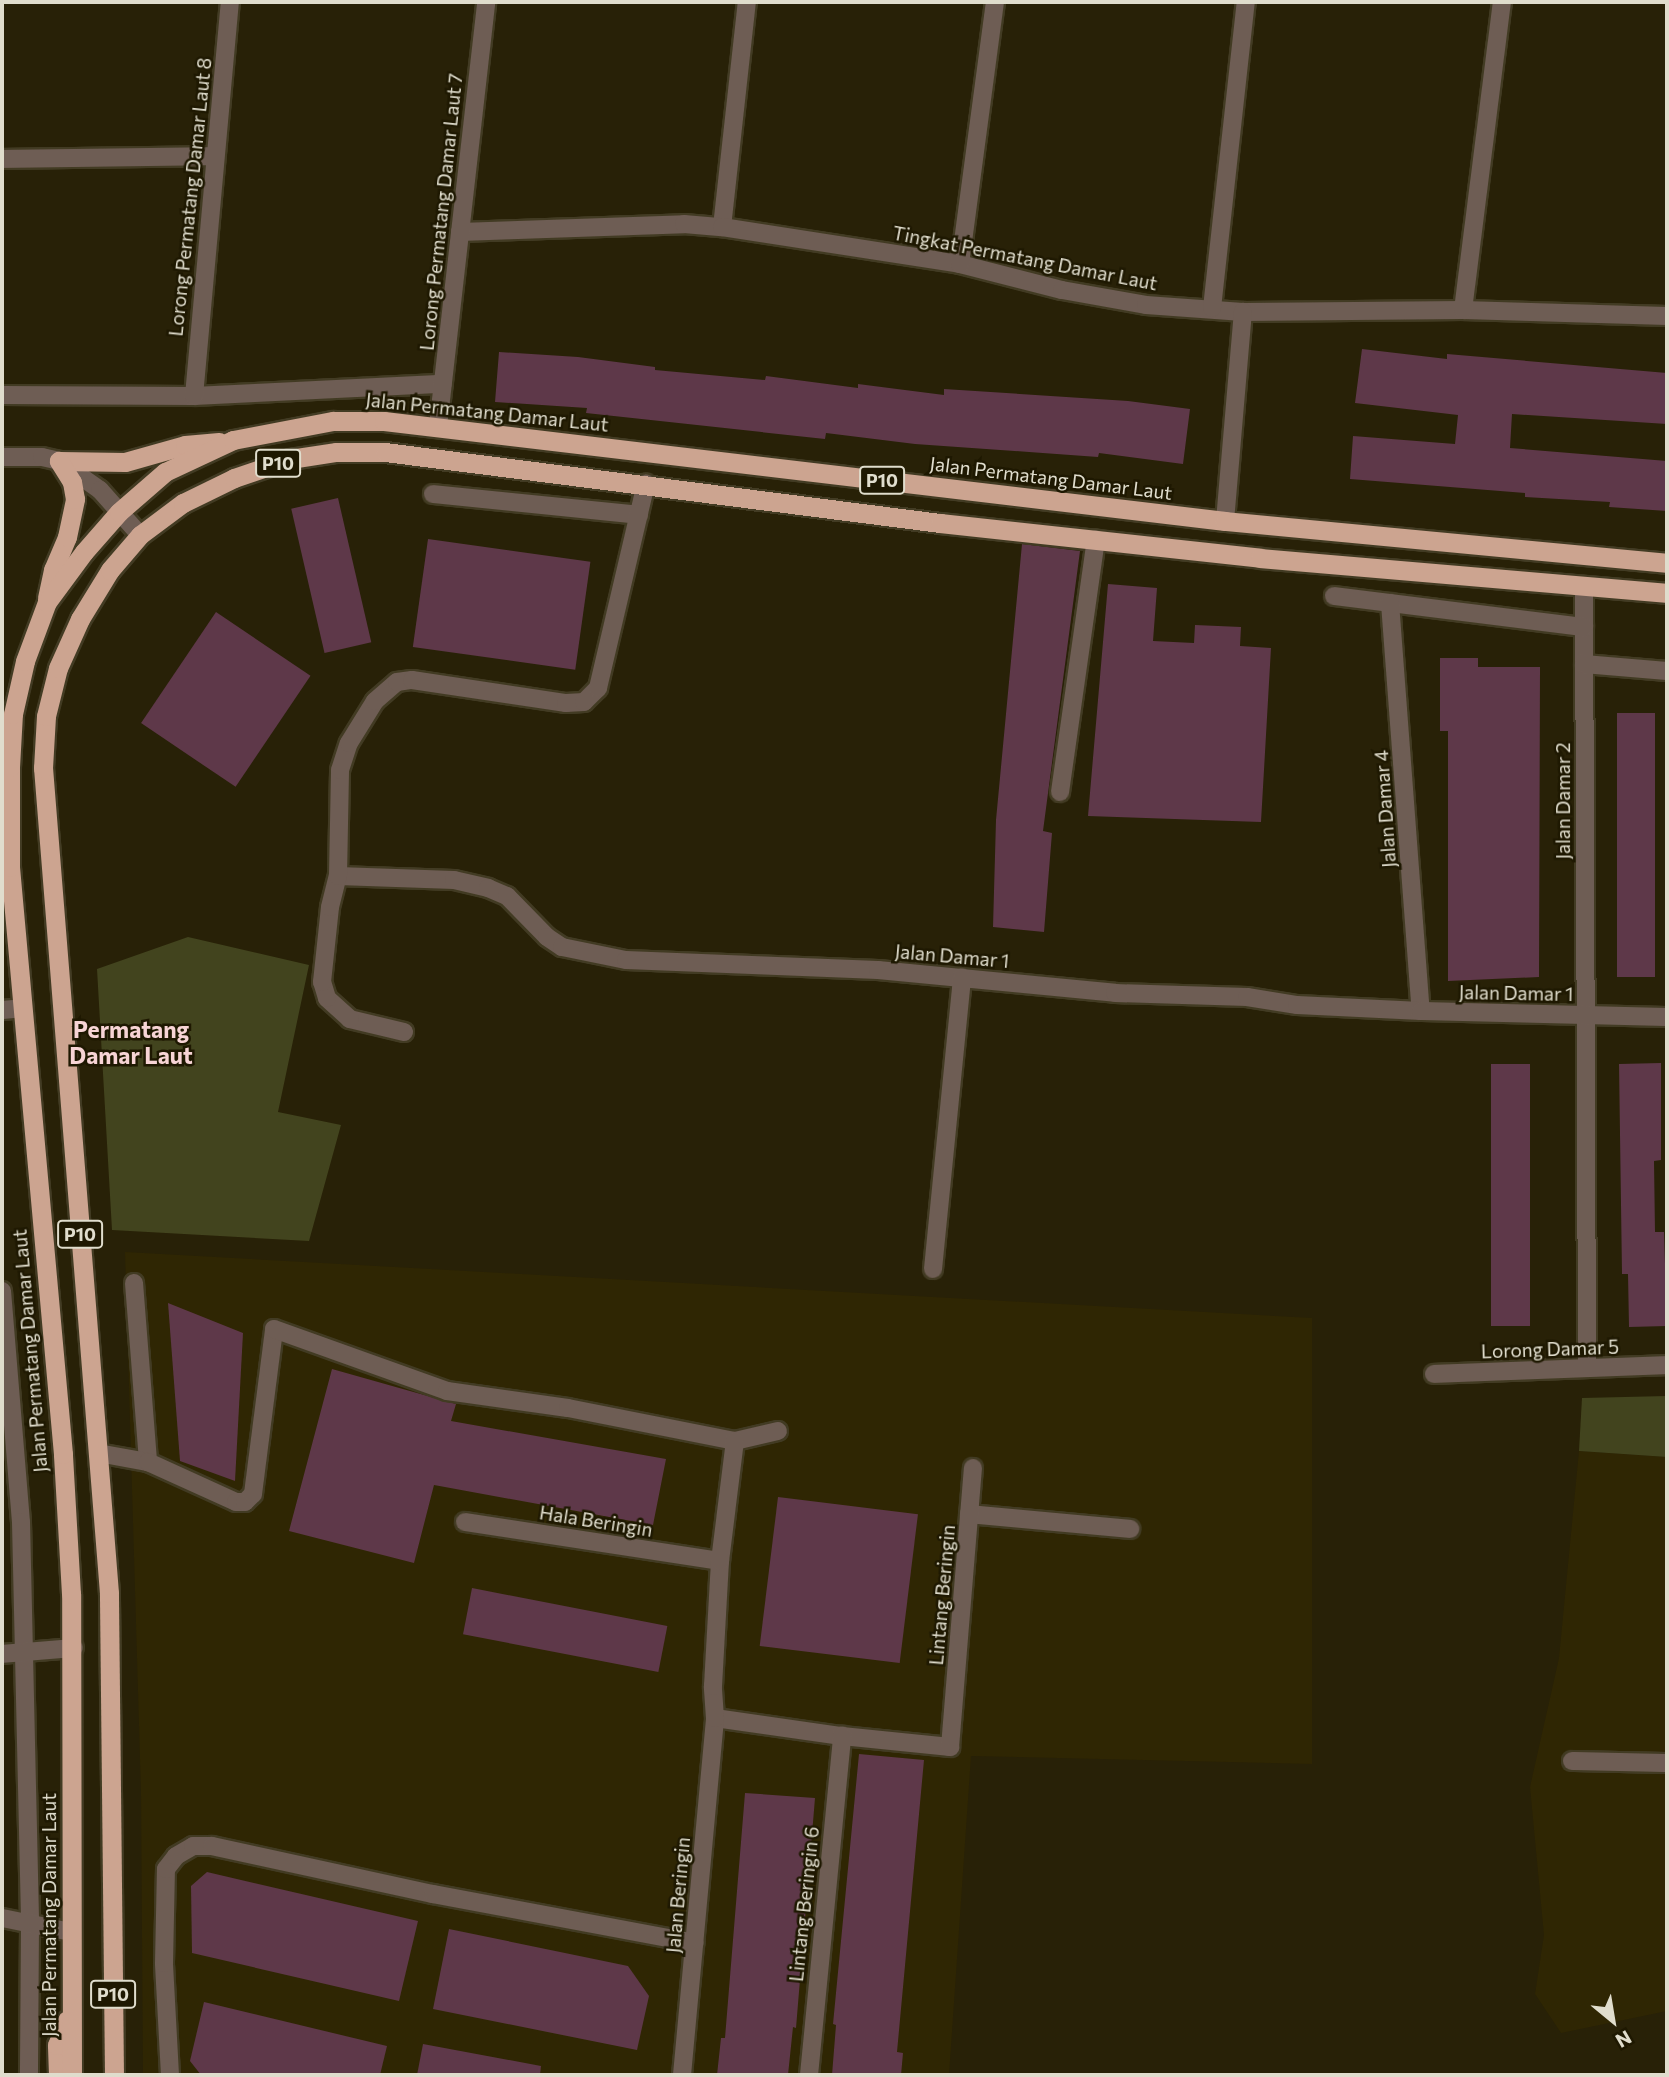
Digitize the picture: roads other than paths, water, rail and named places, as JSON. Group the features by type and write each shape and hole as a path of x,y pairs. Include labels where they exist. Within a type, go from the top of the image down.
{"highway":[{"name":"Jalan Permatang Damar Laut","path":"72,2075 74,1648 63,1454 23,1008 6,867 13,713 30,644 47,602 84,552 119,512 165,472 233,440 333,421 384,421 1225,522 1667,563"},
{"path":"59,461 125,462 185,445 233,440"},
{"name":"P10","path":"114,2075 109,1606 43,768 46,716 58,668 80,620 110,570 140,535 183,503 234,478 290,459 336,452 385,452 940,523 1260,558 1667,593"},
{"path":"47,602 52,570 67,537 75,499 72,482 59,461"},
{"path":"58,2075 57,2045 72,2009"}],"street":[{"name":"Lorong Permatang Damar Laut 8","path":"194,396 230,2"},
{"name":"Lorong Permatang Damar Laut 7","path":"438,426 486,2"},
{"path":"722,227 747,2"},
{"path":"960,264 995,2"},
{"path":"1212,308 1246,2"},
{"path":"1463,310 1502,2"},
{"path":"2,159 215,156"},
{"name":"Tingkat Permatang Damar Laut","path":"460,232 684,224 722,227 960,264 1062,290 1146,305 1243,312 1463,310 1667,316"},
{"path":"1225,522 1243,312"},
{"path":"2,395 194,396 443,383"},
{"path":"2,457 42,457 59,461 100,490 140,535"},
{"path":"404,1032 349,1019 327,998 322,982 330,907 338,876 340,770 349,743 385,690 397,682 412,680 566,703 584,702 598,688 646,484"},
{"path":"433,494 639,515"},
{"path":"1060,792 1096,540"},
{"name":"Jalan Damar 2","path":"1584,586 1585,1015"},
{"path":"1334,597 1584,627"},
{"name":"Jalan Damar 4","path":"1390,603 1421,1012"},
{"path":"1584,664 1667,671"},
{"name":"Jalan Damar 1","path":"338,876 454,880 488,888 507,896 547,937 562,947 626,960 878,970 1115,993 1247,997 1297,1005 1421,1012 1667,1017"},
{"path":"933,1269 962,977"},
{"path":"2,1010 23,1008"},
{"name":"Jalan Damar 1","path":"1585,1015 1587,1368"},
{"path":"135,1283 148,1462"},
{"path":"2,1291 7,1409 21,1522 30,1925 29,2075"},
{"path":"98,1453 148,1462 236,1502 245,1502 253,1494 274,1329 447,1391 568,1408 735,1441 778,1431"},
{"name":"Lorong Damar 5","path":"1434,1374 1667,1365"},
{"name":"Jalan Beringin","path":"682,2075 715,1718 713,1686 720,1561 735,1441"},
{"name":"Lintang Beringin","path":"842,1736 950,1747 973,1468"},
{"path":"969,1514 1130,1529"},
{"name":"Hala Beringin","path":"465,1522 720,1561"},
{"path":"2,1654 74,1648"},
{"path":"715,1718 842,1736"},
{"name":"Lintang Beringin 6","path":"809,2075 842,1736"},
{"path":"1572,1761 1667,1763"},
{"path":"170,2075 164,1963 166,1869 176,1856 193,1846 212,1846 433,1894 694,1943"},
{"path":"2,1918 71,1932"}],"district":[{"name":"Permatang Damar Laut","path":"131,1042"}]}
